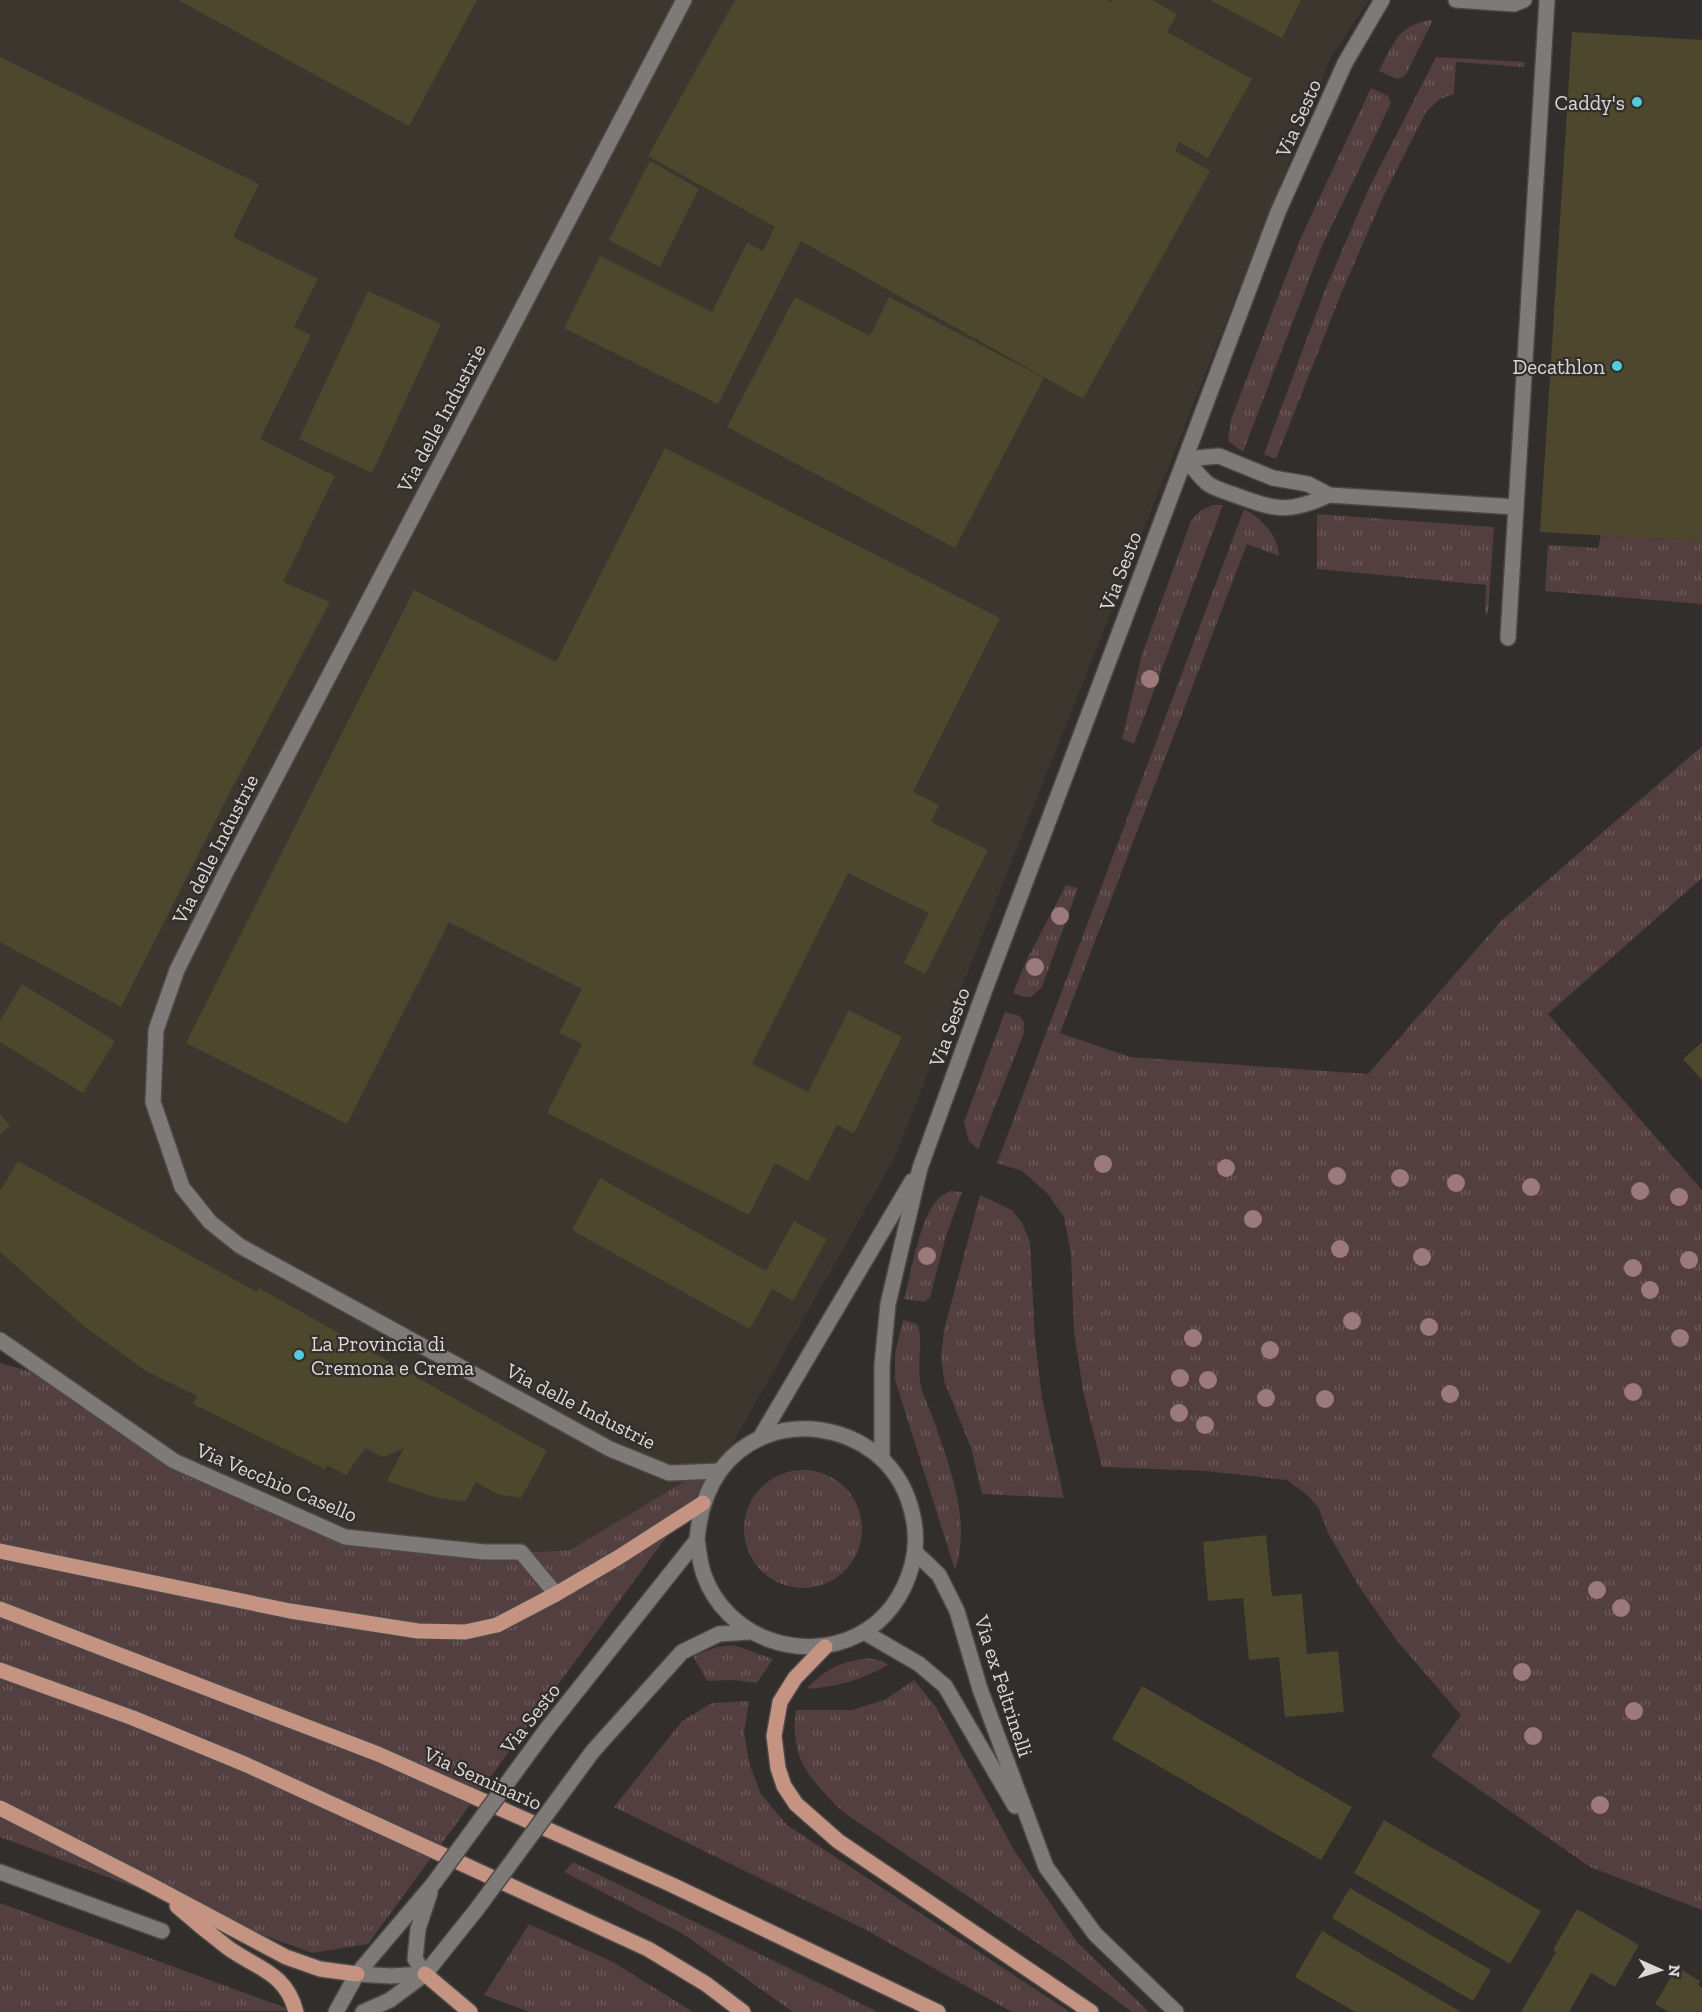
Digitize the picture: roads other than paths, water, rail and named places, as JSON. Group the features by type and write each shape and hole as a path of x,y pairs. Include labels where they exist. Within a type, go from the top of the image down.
{"main road":[{"path":"0,1551 290,1611 417,1631 465,1632 497,1625 555,1594 619,1557 703,1503"},
{"name":"Via Seminario","path":"0,1609 378,1754 670,1884 938,2012"},
{"path":"825,1647 795,1678 780,1702 774,1736 778,1768 784,1786 796,1804 838,1841 1091,2012"},
{"path":"0,1670 133,1718 247,1765 648,1949 706,1984 743,2012"},
{"path":"0,1808 285,1957 320,1969 357,1974"},
{"path":"148,1884 229,1948 276,1976 293,1998 297,2012"},
{"path":"425,1974 470,2012"}],"street":[{"name":"Via delle Industrie","path":"684,0 225,874 177,970 156,1030 153,1102 182,1187 210,1222 240,1246 610,1449 669,1473 720,1471"},
{"name":"Via Sesto","path":"882,1458 882,1365 888,1304 920,1168 988,980 1278,212 1345,63 1382,0"},
{"path":"1456,0 1514,4 1524,0"},
{"path":"1508,638 1547,0"},
{"path":"1185,459 1219,456 1273,478 1308,484 1329,495 1516,507"},
{"path":"1185,459 1208,485 1265,506 1278,509 1292,507 1309,504 1329,495"},
{"name":"Via Sesto","path":"760,1438 920,1168"},
{"name":"Via Vecchio Casello","path":"0,1340 174,1461 345,1537 484,1552 521,1552 555,1594"},
{"name":"Via Sesto","path":"791,1429 825,1429 855,1439 882,1458 903,1485 915,1518 915,1553 907,1584 889,1611 864,1632 846,1641 825,1647 786,1646 749,1632 722,1607 704,1576 697,1540 703,1503 720,1471 738,1452 760,1438 791,1429"},
{"name":"Via Sesto","path":"336,2012 357,1974 434,1883 546,1730 697,1540"},
{"name":"Via ex Feltrinelli","path":"915,1553 939,1575 957,1611 980,1689 1046,1867 1095,1934 1176,2012"},
{"path":"363,2012 390,2000 425,1974 477,1909 593,1751 682,1652 719,1634 749,1632"},
{"name":"Via ex Feltrinelli","path":"864,1632 919,1664 945,1686 1036,1843"},
{"path":"0,1872 162,1931"},
{"path":"425,1974 415,1959 418,1929 434,1883"},
{"path":"357,1974 391,1976 425,1974"}],"place":[{"name":"Caddy's","path":"1637,102"},
{"name":"Decathlon","path":"1617,366"},
{"name":"La Provincia di Cremona e Crema","path":"299,1355"}]}
